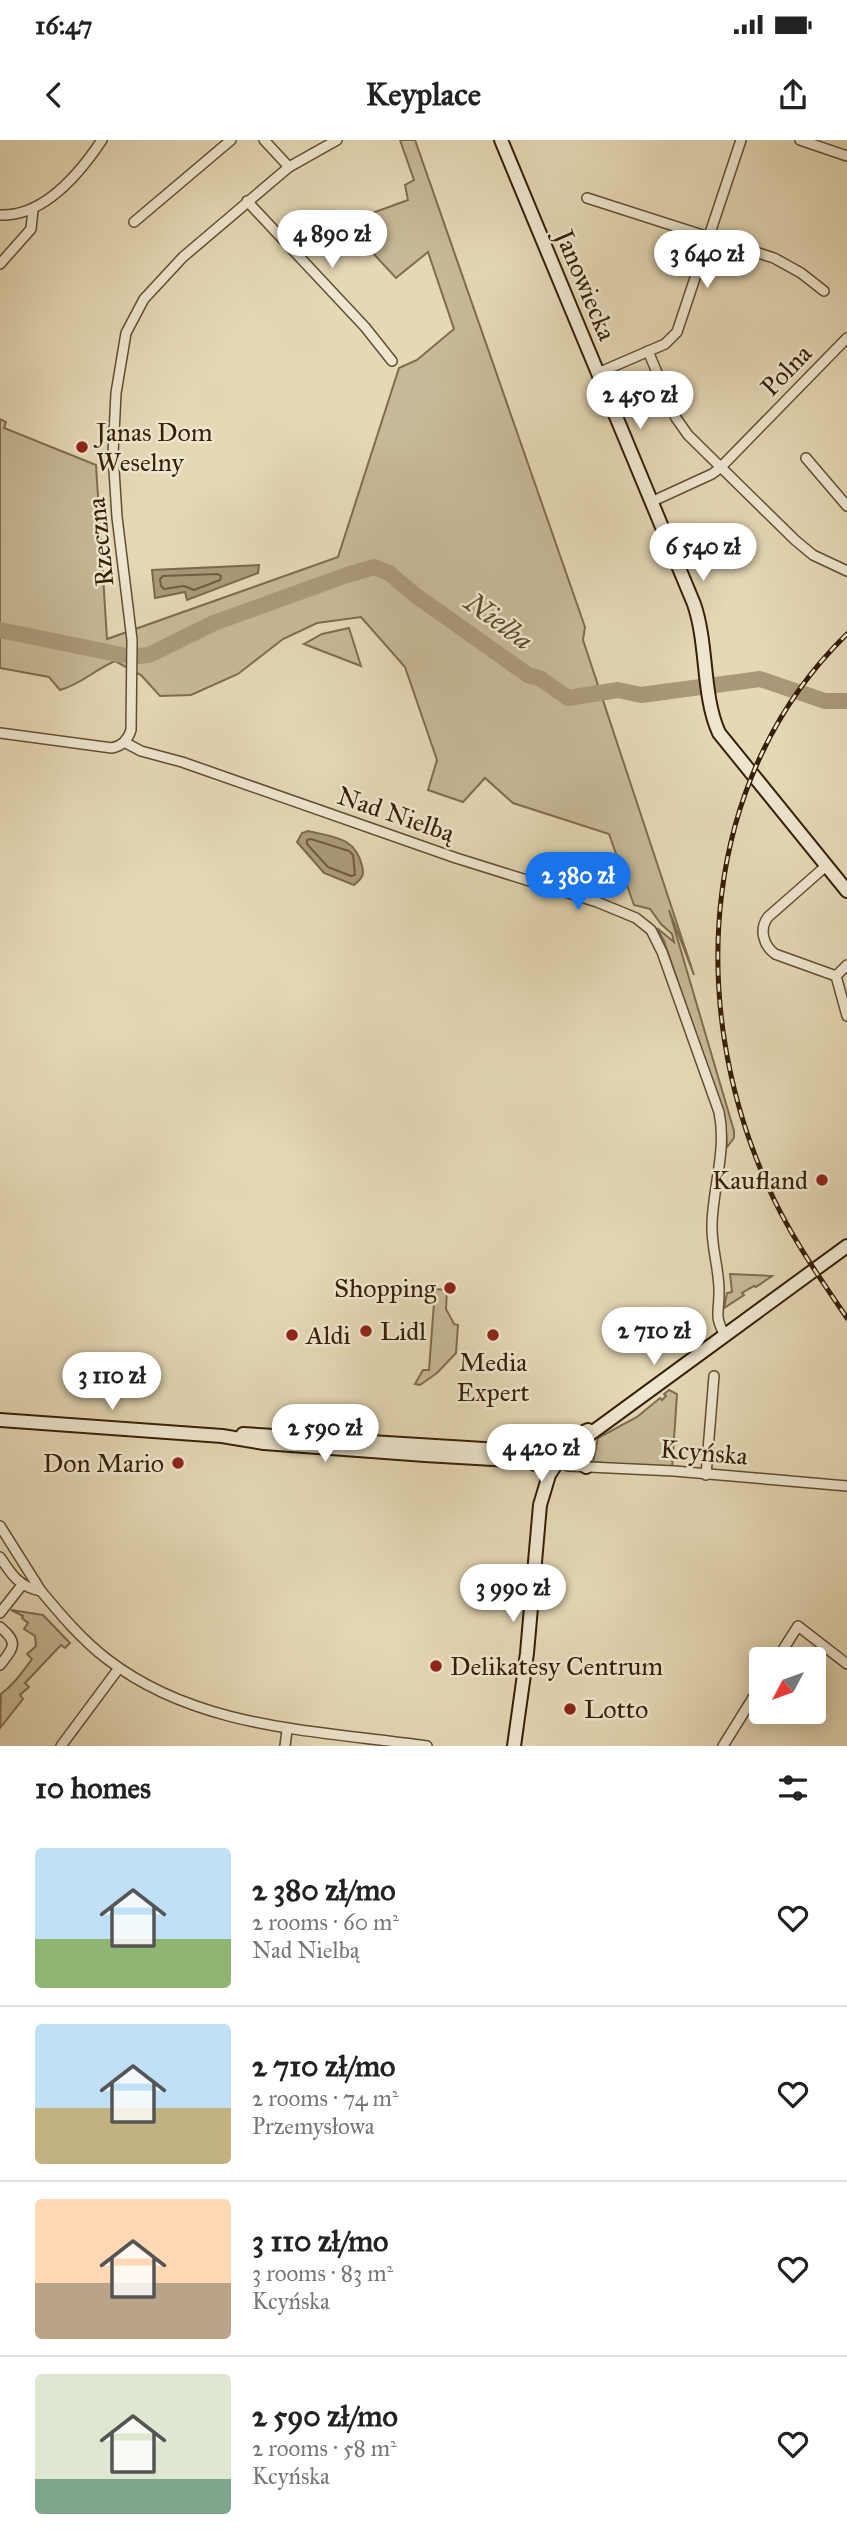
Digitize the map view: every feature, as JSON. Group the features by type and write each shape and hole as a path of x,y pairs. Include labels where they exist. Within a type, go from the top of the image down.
{"street":[{"path":"0,215 22,214 33,210 74,176 102,140"},
{"path":"134,222 231,140"},
{"path":"264,140 289,167"},
{"name":"Rzeczna","path":"124,742 131,730 132,640 115,500 113,454 115,403 123,344 134,313 154,285 183,257 289,167 337,140"},
{"name":"Janowiecka","path":"501,140 699,619 719,733 847,891"},
{"path":"598,373 669,342 677,332 741,140"},
{"path":"800,140 847,155"},
{"path":"587,198 774,258 824,290"},
{"path":"247,201 365,327 392,361"},
{"path":"0,264 31,229 33,210"},
{"name":"Polna","path":"652,502 720,468 847,338"},
{"path":"648,351 680,426 795,540 813,555 847,570"},
{"path":"806,458 847,506"},
{"name":"Nad Nielbą","path":"0,733 104,747 116,747 124,742 141,751 182,762 456,858 597,902 625,912 646,926 662,951 723,1128 712,1234 719,1294 717,1318 725,1335"},
{"path":"827,866 768,917 763,933 768,948 775,954 836,976"},
{"path":"836,976 847,965"},
{"path":"836,976 847,1016"},
{"path":"0,1420 222,1436 264,1443 522,1460 543,1467 557,1462 576,1444 847,1246"},
{"path":"706,1475 714,1376"},
{"path":"222,1436 265,1434 485,1450 553,1443 601,1426"},
{"path":"540,1505 557,1462 559,1451 553,1443"},
{"path":"576,1444 577,1456 586,1467"},
{"path":"514,1746 527,1653 540,1505 537,1463 534,1457 538,1446"},
{"name":"Kcyńska","path":"557,1462 568,1466 847,1486"},
{"path":"0,1526 41,1591 86,1640 118,1668 146,1685 190,1704 287,1730 427,1746"},
{"path":"0,1557 14,1579 22,1585 41,1591"},
{"path":"0,1613 22,1585"},
{"path":"785,1647 798,1626 825,1647"},
{"path":"0,1627 10,1635 13,1642 12,1650 0,1665"},
{"path":"826,1648 847,1664"},
{"path":"61,1746 118,1668"},
{"path":"723,1746 749,1704"},
{"path":"285,1746 287,1730"}],"shaded area":[{"path":"400,140 415,140 585,627 583,640 694,975 669,910 734,1131 734,1138 727,1147 725,1119 664,941 657,928 674,942 672,934 650,909 634,905 609,834 513,803 485,778 463,802 428,790 437,760 405,667 361,617 317,623 283,639 238,674 191,695 160,696 141,675 115,661 60,690 49,677 0,668 0,419 6,422 4,428 96,465 107,639 338,557 399,368 417,360 454,329 428,252 396,278 345,223 408,200 405,185 414,180"},
{"path":"349,628 361,666 304,644 322,634"},
{"path":"730,1274 772,1276 742,1293 744,1295 724,1308 727,1293 732,1292"},
{"path":"435,1289 447,1290 446,1309 454,1324 458,1325 456,1353 437,1373 420,1385 415,1384 423,1370 429,1370"},
{"path":"669,1390 677,1394 672,1469 593,1462 598,1438 637,1417 660,1398 662,1400"},
{"path":"11,1610 43,1615 70,1643 65,1648 61,1645 25,1683 29,1687 20,1695 23,1699 0,1728 1,1694 32,1659 27,1654 36,1646 35,1636 24,1629 28,1623 23,1616"}],"water":[{"path":"259,565 258,573 187,600 185,592 155,598 152,570"},
{"path":"308,831 342,840 355,849 363,869 359,881 354,885 324,873 297,842 302,833"}],"waterway":[{"name":"Nielba","path":"138,656 149,655 214,623 374,567 389,573 415,595 528,675 541,679 568,698 618,690 641,695 760,679 825,701 847,701"},
{"name":"Nielba","path":"0,630 122,655"}],"railway":[{"path":"847,634 798,691 762,754 736,822 722,893 718,967 724,1040 741,1112 766,1182 793,1235 847,1318"}],"place":[{"name":"Janas Dom Weselny","path":"82,447"},
{"name":"Kaufland","path":"822,1180"},
{"name":"Shopping","path":"450,1288"},
{"name":"Lidl","path":"366,1331"},
{"name":"Aldi","path":"292,1335"},
{"name":"Media Expert","path":"493,1335"},
{"name":"Don Mario","path":"178,1463"},
{"name":"Delikatesy Centrum","path":"436,1666"},
{"name":"Lotto","path":"570,1709"}]}
